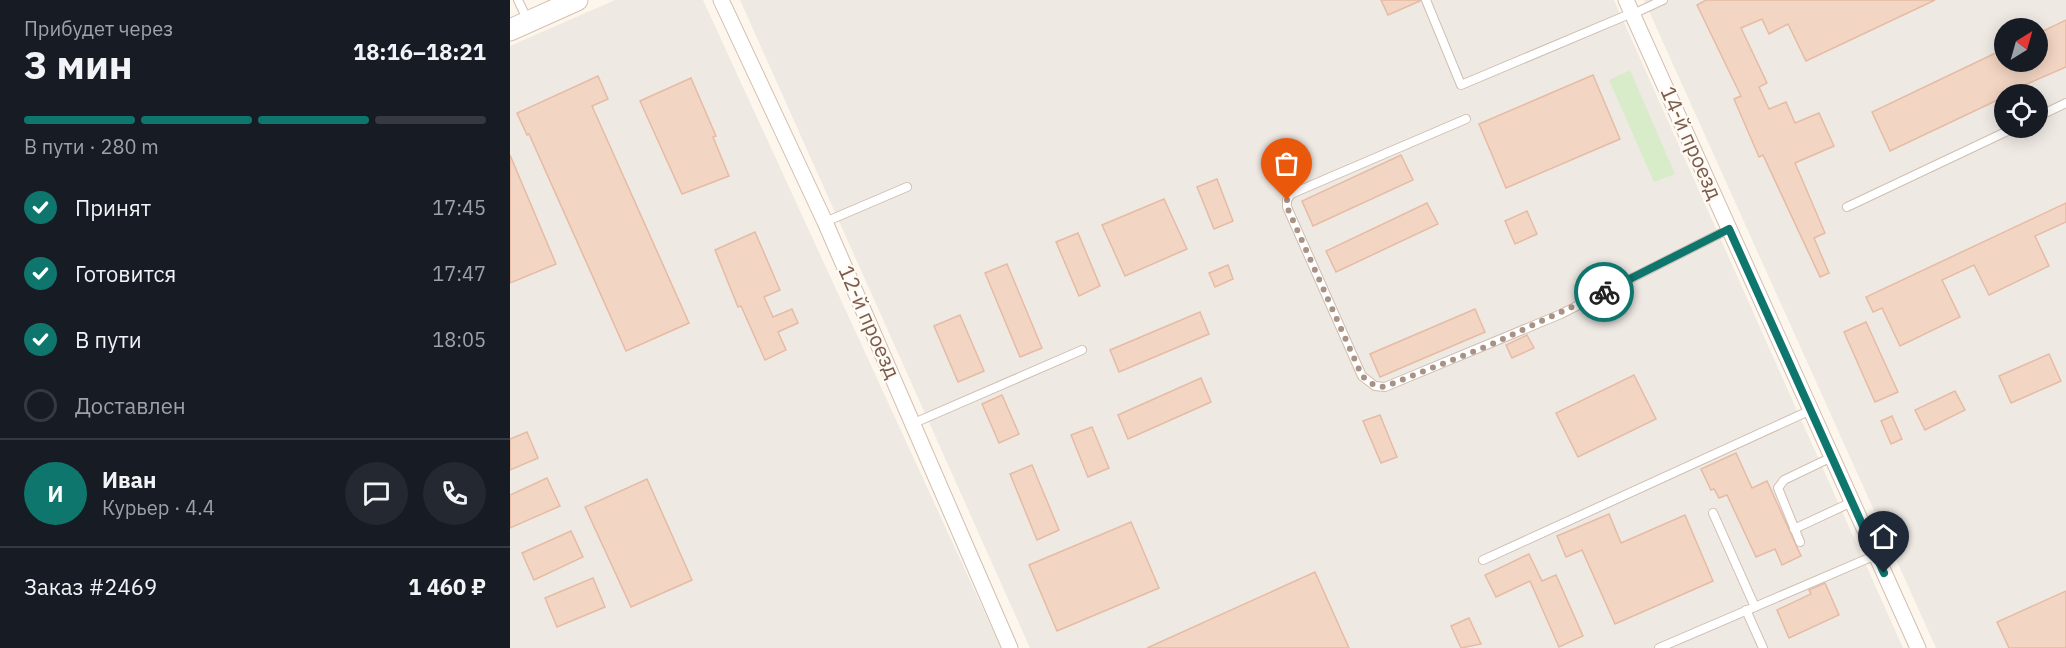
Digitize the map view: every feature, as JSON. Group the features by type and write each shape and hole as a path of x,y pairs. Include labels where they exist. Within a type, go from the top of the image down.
{"street":[{"path":"519,26 577,0"},
{"name":"12-й проезд","path":"721,0 825,222 1011,648"},
{"name":"14-й проезд","path":"1630,9 1918,648"}],"lane":[{"path":"518,0 519,26"},
{"path":"1426,0 1461,85 1630,9 1663,0"},
{"path":"2048,112 2066,103"},
{"path":"1466,119 1291,194 1287,200 1287,207 1362,376 1375,386 1384,387 1530,327 1729,229"},
{"path":"1847,207 1994,137"},
{"path":"825,222 907,188"},
{"path":"914,423 1082,350"},
{"path":"1483,560 1810,410"},
{"path":"1800,542 1778,493 1780,483 1832,457"},
{"path":"1794,529 1852,502"},
{"path":"1713,513 1755,607"},
{"path":"1659,648 1876,555"},
{"path":"1746,610 1763,648"}],"shaded area":[{"path":"615,0 703,0 1001,648 510,648 510,46"},
{"path":"740,0 1614,0 1903,648 1030,648"},
{"path":"1644,0 2066,0 2066,648 1936,648"}],"green space":[{"path":"1630,70 1675,174 1654,182 1609,80"}],"building":[{"path":"1381,0 1420,0 1420,1 1388,15"},
{"path":"1706,0 1935,0 1806,61 1788,24 1769,34 1762,19 1741,28 1767,83 1759,87 1769,109 1786,102 1795,123 1819,113 1834,146 1795,163 1825,233 1814,238 1829,273 1820,277 1763,155 1759,157 1734,99 1741,96 1697,5"},
{"path":"2066,20 2066,67 2027,84 1994,84 1994,102 1890,151 1872,112 1994,54 1994,72 2048,72 2048,29"},
{"path":"1593,75 1620,139 1506,188 1479,124"},
{"path":"598,76 608,99 592,106 689,323 626,351 529,134 527,135 517,113"},
{"path":"691,78 716,136 713,137 729,176 682,194 640,101"},
{"path":"510,155 556,264 510,283"},
{"path":"1401,155 1413,180 1313,226 1302,201"},
{"path":"1217,179 1233,221 1214,229 1197,187"},
{"path":"1164,199 1187,249 1125,276 1102,225"},
{"path":"1427,203 1438,224 1336,272 1326,251"},
{"path":"2066,203 2066,222 2035,236 2049,266 1989,295 1974,265 1942,280 1960,317 1900,346 1882,308 1873,312 1866,297"},
{"path":"1527,211 1537,234 1515,244 1505,221"},
{"path":"755,232 780,290 764,297 773,317 792,309 798,323 778,332 786,350 765,360 741,306 738,307 715,250"},
{"path":"1078,233 1100,286 1079,296 1056,242"},
{"path":"1007,264 1042,348 1020,357 985,273"},
{"path":"1228,265 1233,279 1215,287 1209,273"},
{"path":"1475,309 1485,332 1380,377 1370,354"},
{"path":"1200,312 1209,334 1119,372 1110,350"},
{"path":"960,315 984,371 958,382 934,326"},
{"path":"1866,322 1898,392 1875,402 1844,332"},
{"path":"1527,335 1534,348 1512,358 1506,345"},
{"path":"2049,354 2061,381 2011,403 1999,376"},
{"path":"1634,375 1656,419 1578,457 1556,413"},
{"path":"1201,378 1211,402 1128,439 1118,415"},
{"path":"1955,391 1965,410 1925,430 1915,410"},
{"path":"1002,395 1019,434 999,443 982,404"},
{"path":"1380,415 1397,457 1381,463 1363,421"},
{"path":"1892,416 1902,439 1891,444 1881,421"},
{"path":"1092,427 1109,468 1088,477 1071,435"},
{"path":"527,432 538,458 510,470 510,439"},
{"path":"1736,453 1752,488 1767,481 1801,556 1782,565 1775,549 1756,557 1727,495 1719,498 1714,489 1711,490 1701,469"},
{"path":"1032,465 1059,530 1037,540 1010,474"},
{"path":"547,478 560,506 510,528 510,495"},
{"path":"647,479 692,580 631,607 585,507"},
{"path":"1609,514 1621,543 1685,515 1713,581 1615,624 1582,550 1566,557 1557,536"},
{"path":"1131,522 1159,588 1057,631 1029,565"},
{"path":"571,531 583,557 534,580 522,553"},
{"path":"1529,554 1542,581 1556,575 1583,636 1559,647 1530,581 1496,597 1485,575"},
{"path":"1315,572 1349,648 1147,648"},
{"path":"593,578 605,607 557,627 545,598"},
{"path":"1825,583 1839,615 1789,638 1777,610 1811,594 1809,590"},
{"path":"2066,591 2066,648 2009,648 1997,622"},
{"path":"1469,618 1481,644 1461,648 1451,626"}],"way so far":[{"path":"1287,200 1287,207 1362,376 1375,386 1384,387 1490,345 1561,314 1604,292"}],"route":[{"path":"1604,292 1729,229 1884,573"}]}
